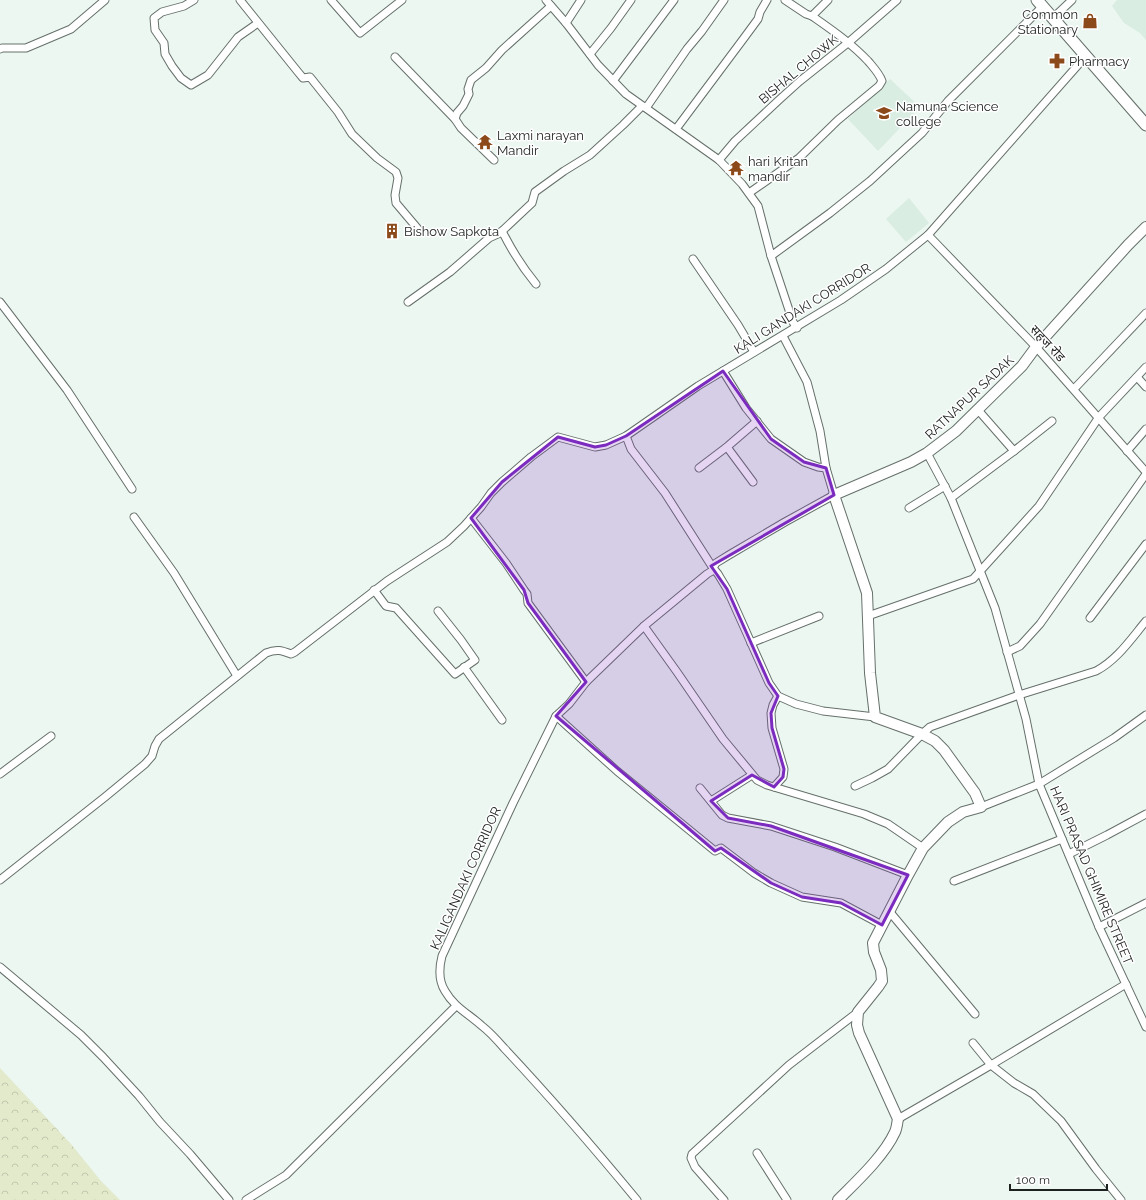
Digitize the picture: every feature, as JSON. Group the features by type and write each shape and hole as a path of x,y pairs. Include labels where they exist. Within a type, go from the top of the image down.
{"highway":[{"path":"1040,2 1146,125"}],"main road":[{"name":"RATNAPUR SADAK","path":"834,495 911,462 928,453 956,431 1022,366 1036,346 1146,227"},
{"path":"834,495 866,593 870,672 876,717 922,734 935,741 944,750 975,793 980,807 963,812 953,819 923,848 873,943 874,952 881,970 882,981 858,1012 857,1025 898,1120 895,1132 876,1160 838,1200"}],"street":[{"path":"1,47 26,48 71,29 105,0"},
{"path":"194,0 184,6 162,12 154,18 155,30 164,42 165,54 172,66 182,78 191,85 208,75 238,37 258,23"},
{"path":"240,0 303,78 310,77 338,112 352,134 377,158 396,172 398,178 394,195 396,203 418,229"},
{"path":"331,0 360,33 402,0"},
{"path":"546,0 566,23 598,65 626,94 719,160 742,184 758,206 771,256 793,322 797,328"},
{"path":"566,23 582,0"},
{"path":"590,54 632,0"},
{"path":"613,81 674,0"},
{"path":"408,302 450,272 489,238 502,231 532,203 535,192 564,171 590,155 644,107 724,0"},
{"path":"676,129 758,19 767,0"},
{"path":"748,193 800,158 838,120 879,86 882,81 880,75 849,42 786,0"},
{"path":"812,16 828,0"},
{"name":"BISHAL CHOWK","path":"719,160 734,141 800,81 849,42 897,0"},
{"path":"1053,18 1072,0"},
{"path":"771,256 830,213 876,176 922,133 948,101 1040,2"},
{"path":"455,119 469,94 468,89 471,80 486,68 502,50 551,6"},
{"name":"KALI GANDAKI CORRIDOR","path":"471,518 502,482 531,457 558,437 595,447 606,445 626,436 698,386 797,328 886,269 928,235 1086,56"},
{"path":"395,58 455,119 461,128 494,160"},
{"path":"502,231 513,252 536,284"},
{"name":"सहज रोड","path":"928,235 1036,346 1146,473"},
{"path":"693,259 738,325 754,352"},
{"path":"0,302 67,390 132,489"},
{"path":"1074,389 1146,313"},
{"path":"783,336 807,382 820,431 826,468 834,495"},
{"path":"868,616 973,579 1039,506 1099,417 1146,367"},
{"path":"723,371 746,408 771,439 804,462 826,468"},
{"path":"1137,377 1146,387"},
{"path":"978,410 1014,451"},
{"path":"699,468 757,421"},
{"path":"951,498 1052,421"},
{"path":"1128,451 1146,429"},
{"path":"626,436 631,449 665,493 727,589 769,683 778,696 796,704 823,711 876,717"},
{"path":"727,446 753,482"},
{"path":"928,453 951,498 995,608 1026,719 1039,784 980,807"},
{"path":"1008,652 1020,646 1040,624 1146,473"},
{"path":"909,508 945,486"},
{"name":"KALIGANDAKI CORRIDOR","path":"638,1200 553,1100 483,1026 456,1006 444,991 440,979 442,956 513,803 556,716 569,704 586,682 644,626 712,571 716,563 834,495"},
{"path":"134,517 174,572 237,676"},
{"path":"0,880 145,764 152,756 159,739 266,653 279,650 291,654 295,652 374,590 447,542 471,518 506,563 527,594 528,603 586,682"},
{"path":"1090,618 1146,544"},
{"path":"374,590 386,606 396,608 455,674 475,660 438,612"},
{"path":"751,643 819,616"},
{"path":"855,786 888,769 922,734 930,728 1019,696 1096,671 1115,658 1146,621"},
{"path":"644,626 722,739 757,780 767,785 864,814 888,824 923,848"},
{"path":"464,667 502,720"},
{"path":"774,787 783,777 784,769 772,728 771,712 778,696"},
{"name":"HARI PRASAD GHIMIRE STREET","path":"1146,715 1114,738 1039,784 1099,927 1146,1027"},
{"path":"556,716 617,771 715,851 722,848 754,873 771,883 802,896 841,903 882,925"},
{"path":"0,774 51,736"},
{"path":"711,801 752,775"},
{"path":"700,788 722,815 728,818 771,826 835,847 908,874"},
{"path":"1069,854 1146,814"},
{"path":"954,881 1062,839"},
{"path":"1099,927 1146,903"},
{"path":"889,911 976,1014"},
{"path":"0,967 81,1035 103,1057 190,1154 228,1200"},
{"path":"898,1120 1126,984"},
{"path":"246,1200 286,1175 456,1006"},
{"path":"724,1200 696,1167 691,1158 692,1154 789,1065 858,1012"},
{"path":"973,1043 991,1065 1014,1083 1033,1094 1062,1121 1096,1170 1121,1200"},
{"path":"757,1154 787,1200"}],"highlighted area":[{"path":"723,371 771,439 804,462 826,468 834,495 711,566 727,589 769,683 778,696 771,713 772,728 784,769 783,777 774,787 752,775 711,801 728,818 771,826 908,875 882,925 841,903 802,897 771,883 721,848 715,851 556,716 586,682 528,603 524,590 471,518 502,482 558,437 595,447 606,445 626,436"}],"shaded area":[{"path":"1117,0 1146,0 1146,40 1140,33 1124,23 1112,6"},
{"name":"Namuna Science college","path":"890,79 920,107 878,151 848,119"},
{"path":"909,198 929,223 906,242 886,219"}],"green space":[{"path":"0,1068 71,1144 101,1181 120,1200 0,1200"}],"place":[{"name":"Common Stationary","path":"1090,21"},
{"name":"Pharmacy","path":"1057,61"},
{"name":"Namuna Science college","path":"884,113"},
{"name":"Laxmi narayan Mandir","path":"485,142"},
{"name":"hari Kritan mandir","path":"736,168"},
{"name":"Bishow Sapkota","path":"392,231"}]}
